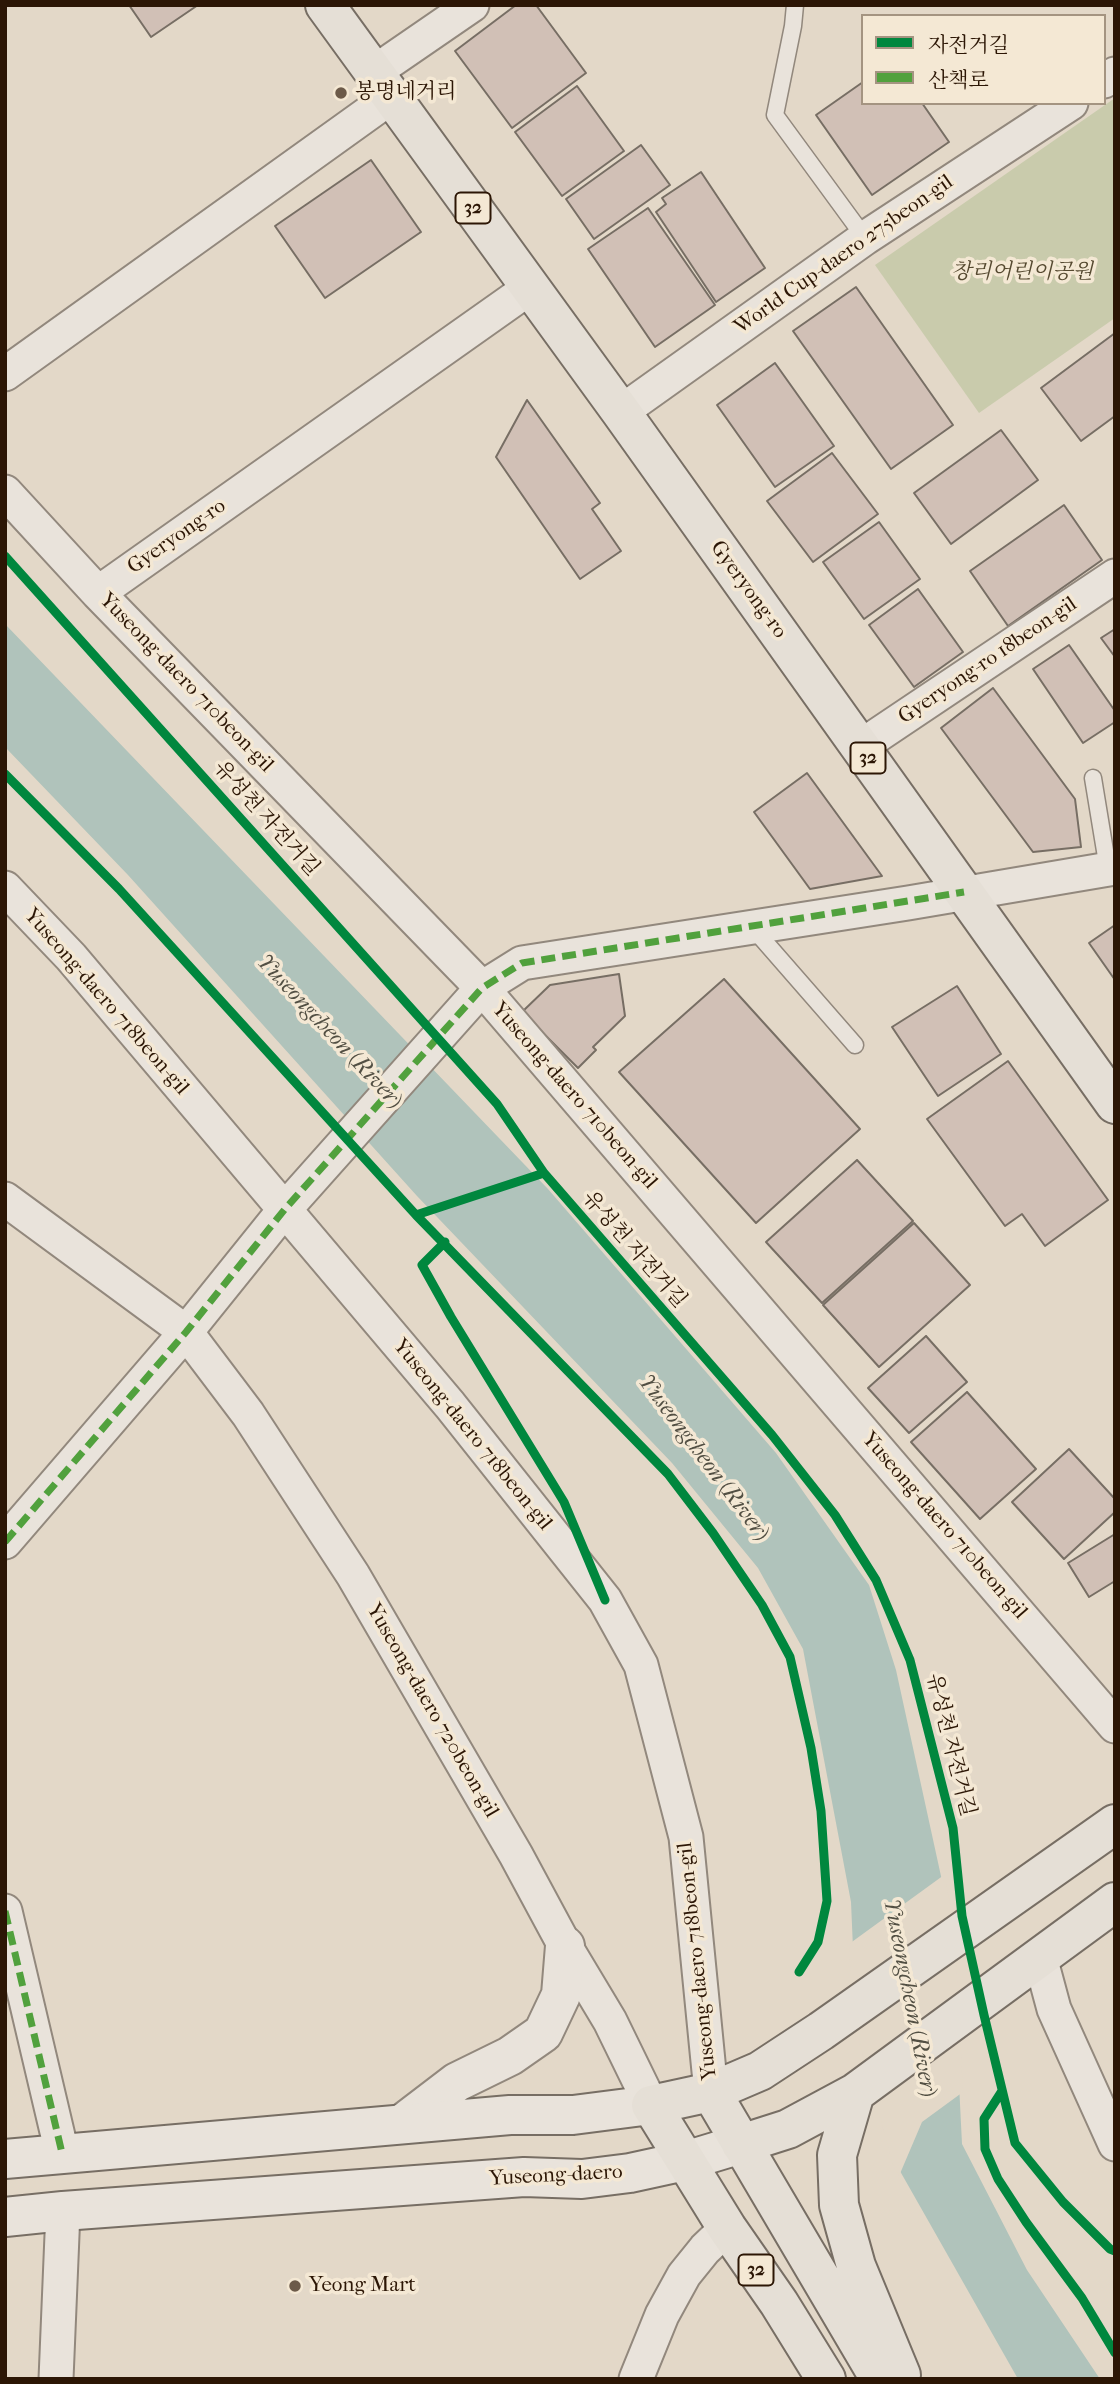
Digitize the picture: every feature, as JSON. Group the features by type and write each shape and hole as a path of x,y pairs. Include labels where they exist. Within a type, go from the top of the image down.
{"main road":[{"name":"Gyeryong-ro","path":"325,5 621,412 1115,1104"},
{"path":"5,2159 510,2115 573,2115 651,2105 712,2092 760,2071 821,2031 1115,1824"},
{"name":"Yuseong-daero","path":"5,2217 524,2177 582,2179 630,2173 685,2161 788,2129 855,2093 1115,1902"},
{"path":"402,2124 457,2082 510,2056 542,2033 561,1995 565,1946"},
{"path":"712,2092 880,2379"},
{"path":"855,2093 837,2155 839,2205 856,2266 903,2379"},
{"name":"32","path":"651,2105 727,2228 826,2379"}],"street":[{"path":"5,374 382,85 472,5"},
{"name":"World Cup-daero 275beon-gil","path":"621,412 865,238 1068,105"},
{"name":"Gyeryong-ro","path":"98,593 531,287"},
{"name":"Yuseong-daero 710beon-gil","path":"5,492 98,593 482,988 1115,1726"},
{"name":"Gyeryong-ro 18beon-gil","path":"860,747 1115,576"},
{"path":"5,1542 186,1332 285,1209 482,988 522,963 1112,868"},
{"name":"Yuseong-daero 718beon-gil","path":"5,888 71,957 285,1209 450,1405 605,1600 641,1665 685,1837 712,2092"},
{"name":"Yuseong-daero 720beon-gil","path":"5,1199 186,1332 248,1414 353,1575 610,2021 651,2105"},
{"path":"5,1911 62,2153"},
{"path":"1032,1962 1115,2144"},
{"path":"56,2379 63,2211"},
{"path":"636,2379 662,2315 684,2275 727,2228"}],"lane":[{"path":"795,5 775,115 865,238"},
{"path":"1093,778 1112,868"},
{"path":"752,927 855,1045"}],"green space":[{"name":"창리어린이공원","path":"1115,98 1115,318 979,413 875,265"}],"water":[{"name":"Yuseongcheon (River)","path":"5,624 548,1189 776,1453 869,1585 896,1670 951,1922 962,2144 1027,2270 1100,2379 1018,2379 896,2164 856,2018 851,1902 803,1649 758,1568 672,1463 417,1196 128,875 5,747"}],"pier":[{"path":"944,1875 954,1922 963,2092 922,2122 899,2176 893,2165 853,2019 849,1944"}],"building":[{"path":"129,5 198,5 151,37"},
{"path":"516,5 536,5 586,73 512,128 455,51"},
{"path":"861,83 861,105 923,105 949,142 872,195 816,115"},
{"path":"577,86 624,151 562,196 515,132"},
{"path":"641,145 670,185 594,239 566,199"},
{"path":"371,160 421,232 325,298 275,226"},
{"path":"701,172 765,268 716,302 656,212 666,204 662,198"},
{"path":"648,208 715,305 655,347 588,249"},
{"path":"856,287 953,425 891,469 793,331"},
{"path":"1115,333 1115,416 1081,441 1041,388"},
{"path":"775,363 834,446 775,487 717,405"},
{"path":"527,400 600,503 592,509 621,551 580,579 496,457"},
{"path":"1001,430 1038,480 951,544 914,493"},
{"path":"832,453 878,514 813,562 767,501"},
{"path":"1064,505 1102,560 1008,626 970,571"},
{"path":"879,522 920,579 864,619 823,562"},
{"path":"918,589 963,652 914,687 869,625"},
{"path":"1115,629 1115,657 1101,638"},
{"path":"1069,645 1115,711 1115,722 1083,743 1033,669"},
{"path":"993,688 1075,799 1081,847 1033,852 941,728"},
{"path":"807,773 882,876 810,889 754,812"},
{"path":"1115,925 1115,980 1089,943"},
{"path":"619,974 625,1016 593,1047 596,1050 578,1068 522,1012 550,985"},
{"path":"724,979 860,1129 756,1223 619,1072"},
{"path":"957,986 1001,1054 938,1096 892,1027"},
{"path":"1008,1061 1108,1200 1045,1246 1022,1214 1005,1226 927,1119"},
{"path":"857,1160 913,1221 822,1303 766,1242"},
{"path":"914,1223 970,1285 879,1367 823,1305"},
{"path":"926,1336 967,1382 909,1433 868,1388"},
{"path":"967,1392 1036,1469 980,1519 911,1442"},
{"path":"1069,1449 1115,1499 1115,1512 1064,1559 1012,1502"},
{"path":"1115,1534 1115,1581 1089,1597 1068,1563"}],"marked path":[{"path":"5,1542 186,1332 285,1209 482,988 522,963 964,892"},
{"path":"5,1911 62,2153"}],"cycle path":[{"name":"유성천 자전거길","path":"5,556 497,1104 544,1173 772,1435 835,1515 876,1580 910,1660 953,1828 962,1916 1015,2143 1063,2202 1115,2251"},
{"path":"5,774 119,889 416,1215 668,1474 713,1533 762,1605 790,1657 811,1748 821,1811 827,1901 818,1942 799,1972"},
{"path":"416,1215 544,1173"},
{"path":"445,1242 422,1265 564,1502 605,1600"},
{"path":"1002,2091 984,2119 985,2149 998,2179 1082,2298 1115,2353"}],"place":[{"name":"봉명네거리","path":"341,93"},
{"name":"Yeong Mart","path":"295,2286"}]}
